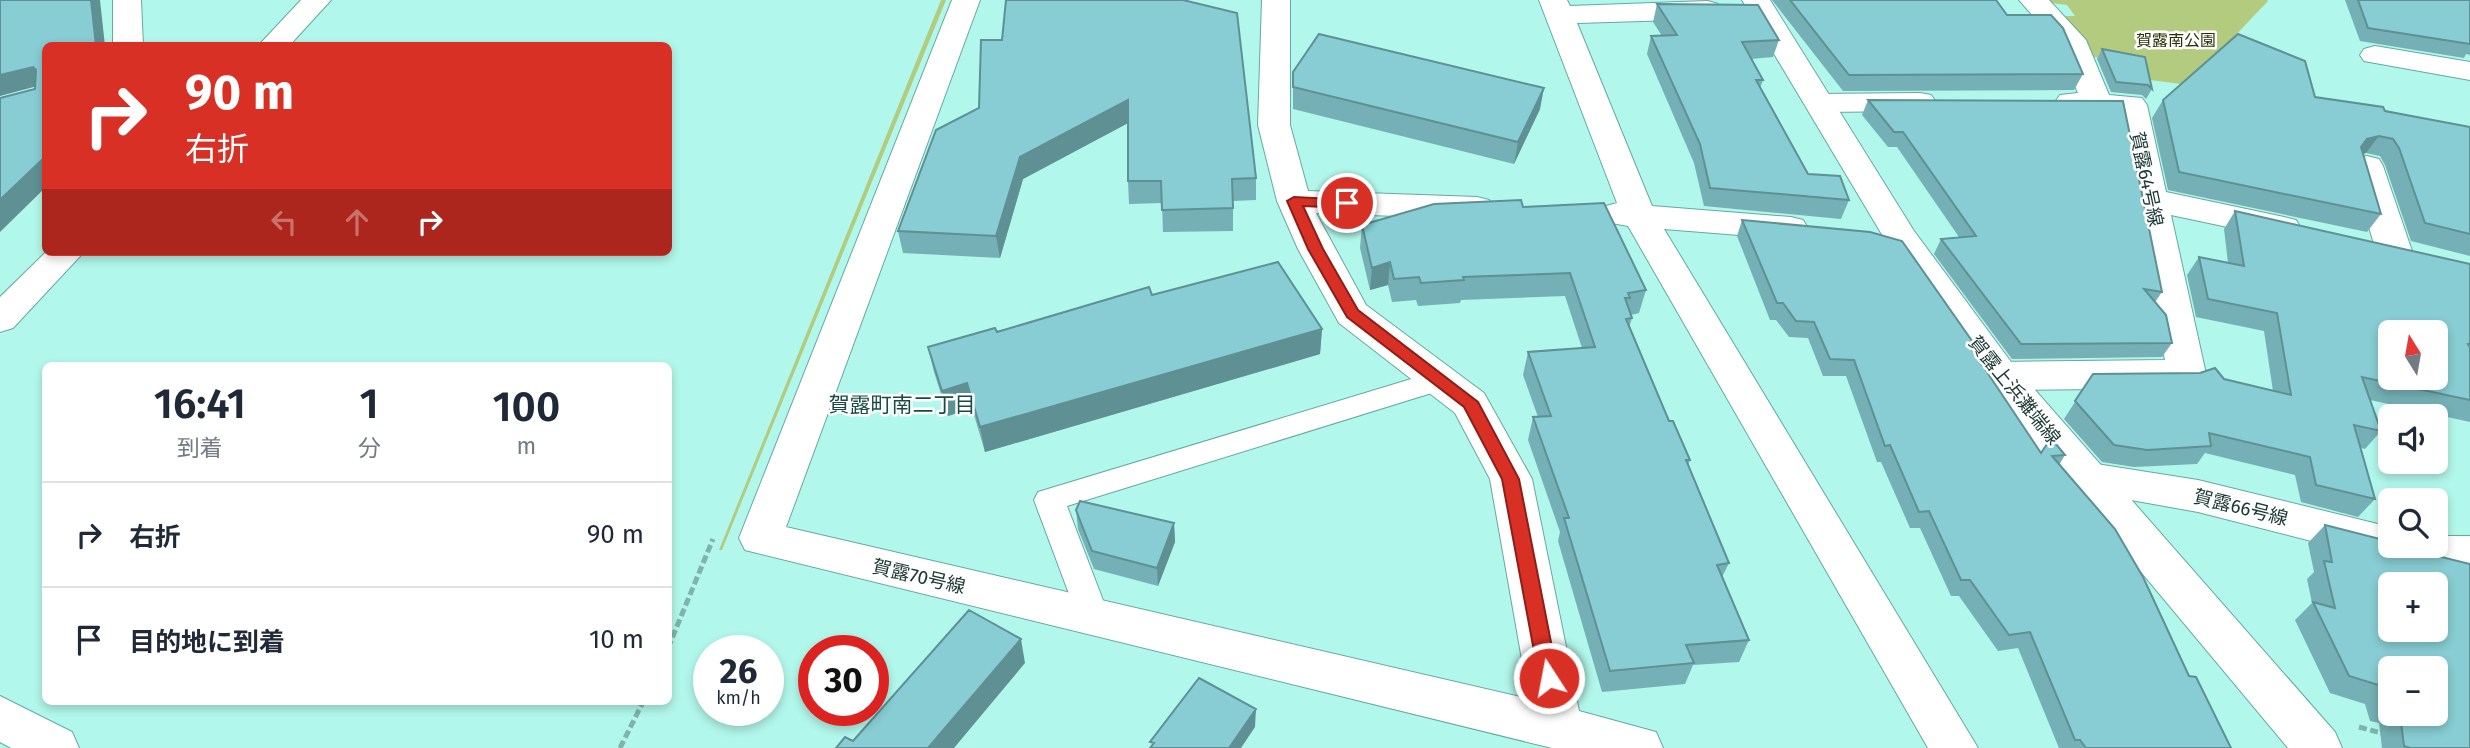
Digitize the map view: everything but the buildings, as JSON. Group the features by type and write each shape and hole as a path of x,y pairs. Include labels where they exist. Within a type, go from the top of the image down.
{"main road":[{"path":"127,0 128,42"},
{"path":"276,42 317,0"},
{"name":"賀露70号線","path":"966,0 760,538 1639,748"},
{"path":"1276,0 1274,125 1294,201 1316,249 1352,314 1470,402 1511,479 1558,728"},
{"path":"2033,0 2071,40 2097,102"},
{"path":"1759,6 1556,7 1638,214 1954,748"},
{"name":"賀露上浜灘端線","path":"1759,6 1901,238 2000,376 2318,748"},
{"path":"2375,55 2470,71"},
{"path":"1820,103 1945,102"},
{"name":"賀露64号線","path":"2000,376 2187,374 2131,105 2042,102"},
{"path":"2354,242 2407,254 2367,166"},
{"path":"2151,200 2313,234"},
{"path":"1294,201 1514,210"},
{"path":"1583,212 1638,214 1818,231"},
{"path":"1860,234 1901,238"},
{"path":"0,319 62,256"},
{"name":"賀露66号線","path":"2090,479 2198,496 2378,541"},
{"path":"2448,553 2470,554"},
{"path":"0,717 55,748"}],"lane":[{"path":"1093,616 1049,500 1441,380"}],"path":[{"path":"620,748 642,705"}],"green space":[{"path":"941,0 946,0 722,550 719,550"},
{"name":"賀露南公園","path":"2049,0 2268,1 2188,85 2150,80 2145,64 2094,57 2064,16 2075,16 2067,5"}],"district":[{"name":"賀露町南二丁目","path":"902,405"}],"route":[{"path":"1347,203 1294,201 1316,249 1352,314 1470,402 1511,479 1549,678"}]}
